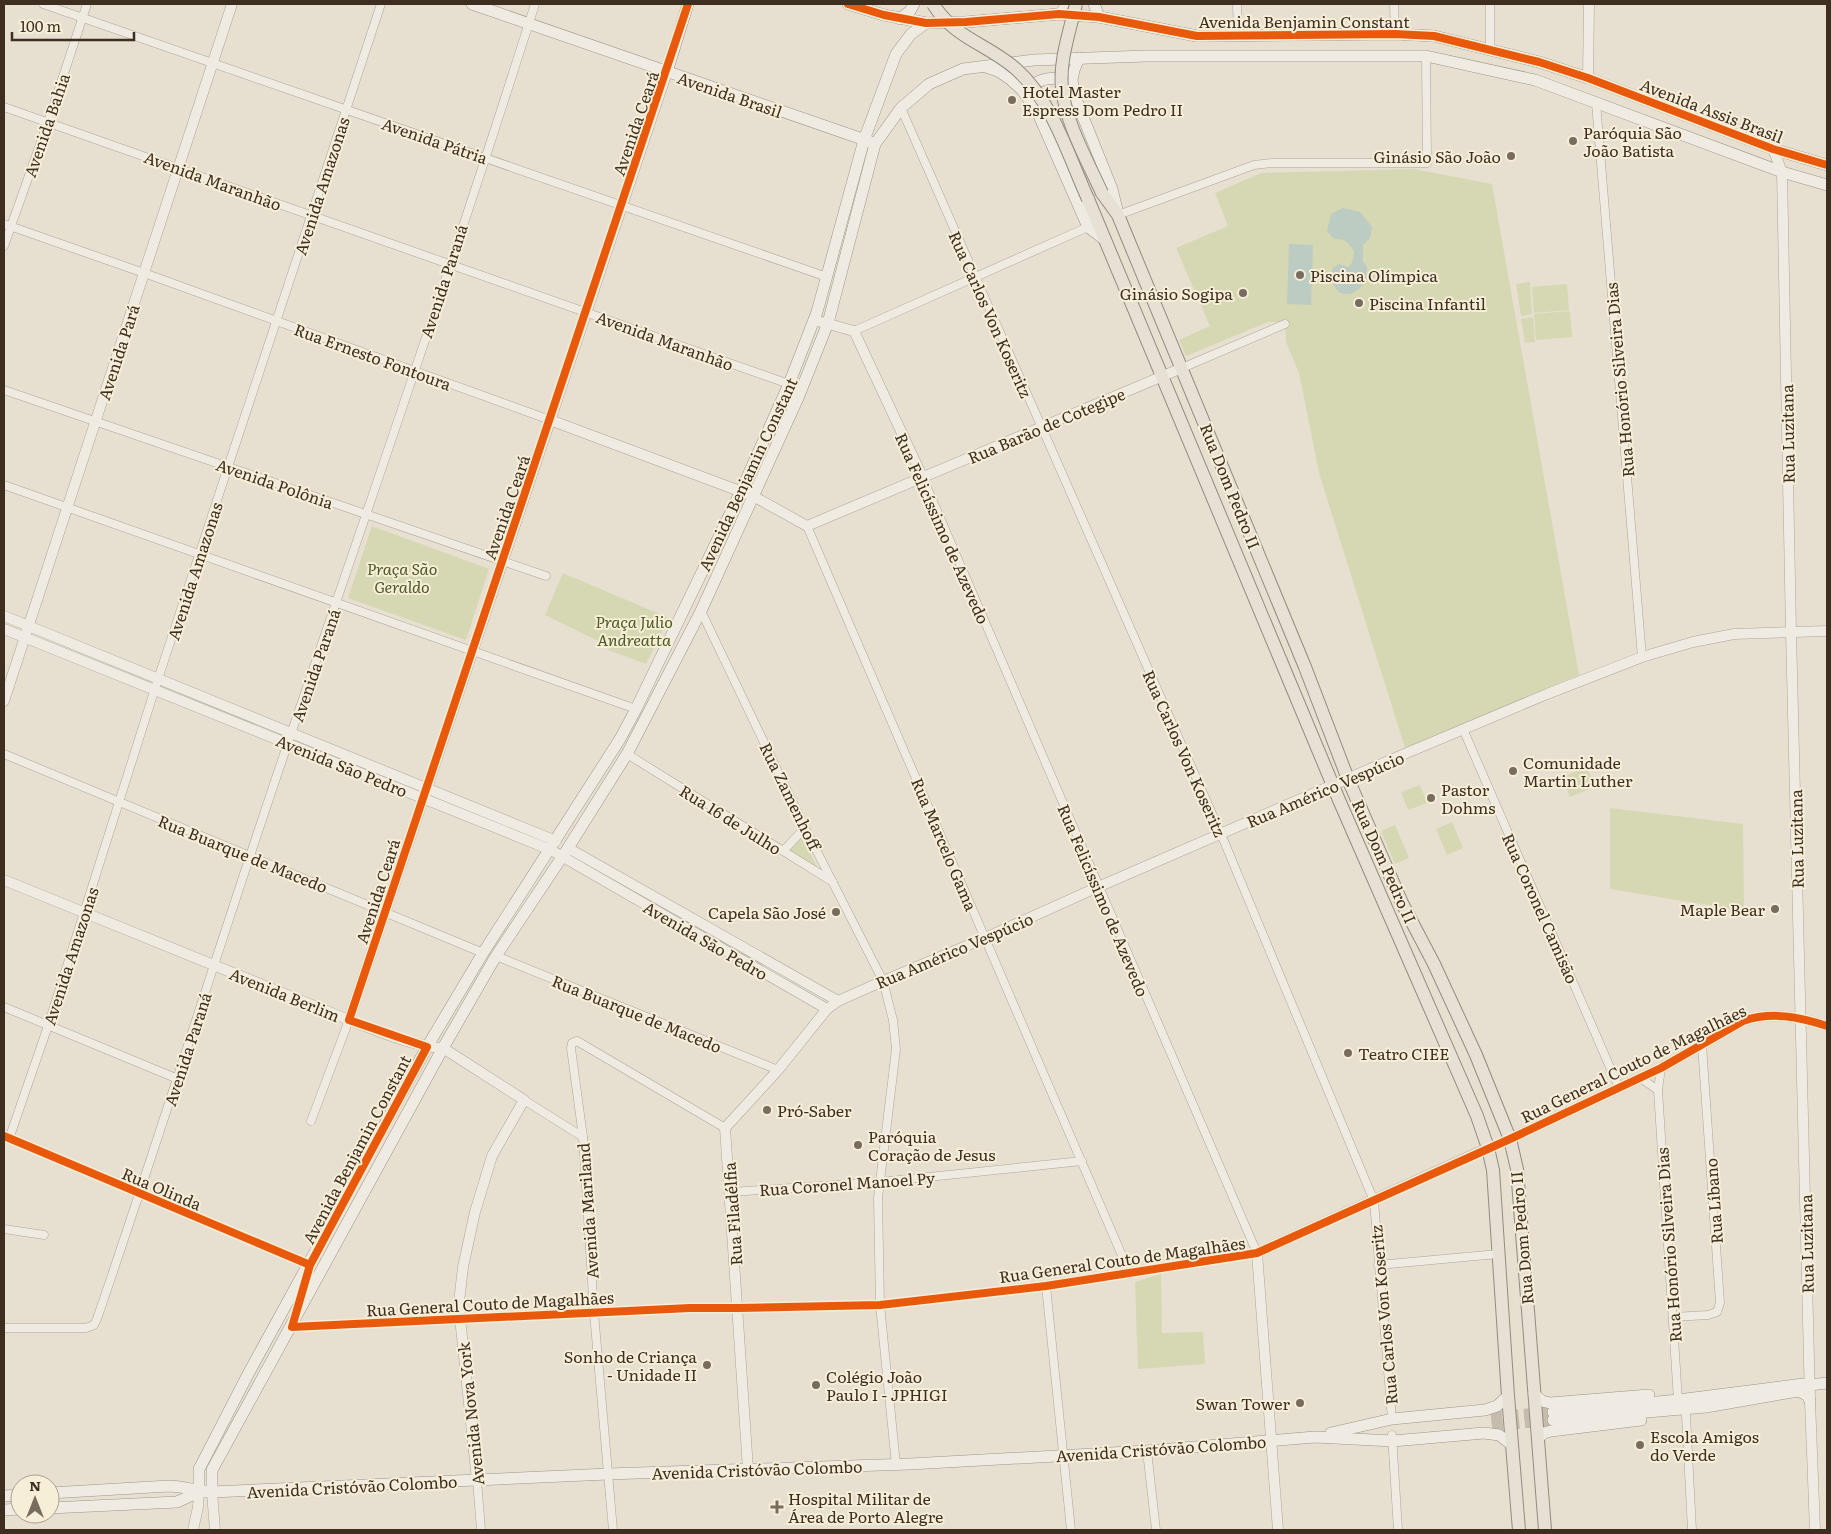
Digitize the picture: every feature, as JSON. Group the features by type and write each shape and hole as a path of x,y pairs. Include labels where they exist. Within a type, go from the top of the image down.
{"main road":[{"name":"Avenida Brasil","path":"472,4 869,142"},
{"name":"Avenida Ceará","path":"666,72 688,4"},
{"path":"848,4 900,19 926,23"},
{"path":"900,19 910,12 914,4"},
{"name":"Rua Dom Pedro II","path":"932,4 941,17 970,40 998,55 1016,69 1038,92 1053,120 1088,199 1333,785 1477,1116 1493,1170 1519,1530"},
{"name":"Rua Dom Pedro II","path":"1076,4 1063,64 1062,87 1068,114 1102,193 1118,215"},
{"path":"1094,4 1099,17"},
{"name":"Avenida Benjamin Constant","path":"199,1492 199,1469 246,1378 310,1265 428,1047 483,952 554,845 620,739 636,709 742,491 789,384 814,320 896,54 911,34 926,23 966,22 1058,14 1099,17 1197,36 1395,34 1434,36 1539,62 1588,78"},
{"name":"Avenida Benjamin Constant","path":"212,1492 212,1470 292,1327 443,1048 496,956 627,754 701,611 798,398 828,323 869,142 901,108 929,84 963,69 1034,60 1146,56 1426,56 1535,80 1596,103"},
{"name":"Rua Dom Pedro II","path":"1079,58 1072,80 1075,97 1079,112 1112,188 1118,215 1305,667 1348,779 1402,903 1434,964 1476,1055 1510,1139 1516,1169 1545,1530"},
{"path":"985,66 998,71 1010,79 1038,111 1088,227 1105,240"},
{"path":"1023,92 1034,83 1046,78 1057,77 1072,80"},
{"name":"Avenida Assis Brasil","path":"1588,78 1773,149 1827,165"},
{"name":"Avenida Assis Brasil","path":"1596,103 1782,172 1827,185"},
{"path":"1538,1438 1544,1433 1551,1431 1751,1389 1799,1383 1810,1385 1827,1383"},
{"path":"1534,1394 1550,1403 1682,1404 1706,1407 1798,1391 1810,1385"},
{"path":"1798,1391 1807,1395 1810,1400"},
{"name":"Avenida Cristóvão Colombo","path":"60,1492 169,1486 180,1486 199,1492 212,1492 608,1474 896,1465 1147,1451 1353,1433 1392,1419 1485,1410 1497,1406 1508,1396"},
{"path":"1553,1416 1682,1404"},
{"path":"1353,1433 1491,1421 1392,1438"},
{"path":"1353,1433 1392,1438 1484,1433 1499,1435 1512,1445"},
{"name":"Avenida Cristóvão Colombo","path":"60,1508 177,1502 199,1492"}],"street":[{"name":"Avenida Pátria","path":"43,4 827,276"},
{"name":"Avenida Bahia","path":"4,246 7,225 48,122 87,4"},
{"name":"Avenida Pará","path":"4,701 232,4"},
{"name":"Avenida Amazonas","path":"6,1138 48,1026 158,679 381,4"},
{"name":"Avenida Paraná","path":"4,1328 86,1328 94,1325 140,1194 289,738 337,603 535,4"},
{"path":"1058,14 1065,4"},
{"path":"1237,4 1238,36"},
{"path":"1394,4 1395,34"},
{"path":"1490,4 1490,49"},
{"path":"1588,78 1589,4"},
{"path":"1118,215 1254,165 1272,163 1428,163 1426,56"},
{"name":"Avenida Ceará","path":"311,1121 349,1020 666,72"},
{"name":"Rua Honório Silveira Dias","path":"1596,103 1642,657"},
{"name":"Avenida Maranhão","path":"4,107 789,384"},
{"name":"Rua Carlos Von Koseritz","path":"901,108 1221,834 1374,1200 1392,1419"},
{"name":"Rua Luzitana","path":"1773,149 1782,172 1800,1018 1815,1530"},
{"name":"Rua Ernesto Fontoura","path":"7,225 550,420 753,496"},
{"path":"814,320 854,330 1088,227"},
{"name":"Rua Barão de Cotegipe","path":"806,526 1285,324"},
{"name":"Rua Felicíssimo de Azevedo","path":"854,330 922,476 1256,1253 1278,1530"},
{"name":"Avenida Polônia","path":"4,390 546,576"},
{"path":"4,485 636,709"},
{"path":"753,496 806,526"},
{"name":"Rua Marcelo Gama","path":"806,526 1130,1274"},
{"name":"Rua Zamenhoff","path":"701,611 805,828 883,981 892,1020 896,1048 878,1198 880,1305 896,1465"},
{"name":"Avenida São Pedro","path":"4,616 158,679 289,738 554,845 642,896 680,911 838,1001"},
{"name":"Avenida São Pedro","path":"4,629 155,690 289,738"},
{"name":"Rua Américo Vespúcio","path":"838,1001 1463,729 1642,657 1693,642 1734,634 1827,630"},
{"name":"Rua Coronel Camisão","path":"1463,729 1619,1088"},
{"name":"Rua Buarque de Macedo","path":"4,754 483,952"},
{"name":"Rua 16 de Julho","path":"627,754 834,883"},
{"path":"783,851 805,828"},
{"name":"Avenida Berlim","path":"4,880 349,1020 428,1047 443,1048 583,1137"},
{"name":"Avenida São Pedro","path":"642,896 674,921 827,1009"},
{"path":"674,921 680,911"},
{"path":"708,941 714,931"},
{"path":"746,962 753,953"},
{"name":"Rua Buarque de Macedo","path":"496,956 778,1070"},
{"path":"782,983 788,973"},
{"path":"726,1128 778,1070 827,1009 838,1001"},
{"path":"4,1008 178,1078"},
{"name":"Rua General Couto de Magalhães","path":"1510,1139 1661,1068 1744,1021 1757,1016 1800,1018 1827,1026"},
{"name":"Avenida Mariland","path":"613,1530 594,1313 583,1137 570,1048 572,1043 577,1041 726,1128"},
{"name":"Rua Líbano","path":"1673,1317 1708,1316 1717,1312 1720,1303 1702,1045"},
{"name":"Rua Honório Silveira Dias","path":"1661,1068 1658,1090 1673,1317 1692,1530"},
{"path":"1640,1078 1658,1090"},
{"name":"Avenida Nova York","path":"480,1530 477,1480 459,1302 463,1267 475,1212 492,1156 524,1100"},
{"name":"Rua Filadélfia","path":"726,1128 748,1469"},
{"name":"Rua Olinda","path":"6,1138 310,1265"},
{"name":"Rua General Couto de Magalhães","path":"738,1308 880,1305 1046,1286 1256,1253 1488,1148"},
{"name":"Rua Coronel Manoel Py","path":"731,1192 880,1182 1082,1161"},
{"path":"4,1229 44,1235"},
{"path":"1378,1265 1498,1254"},
{"path":"1046,1286 1071,1530"},
{"name":"Rua General Couto de Magalhães","path":"292,1327 690,1308"},
{"path":"1392,1438 1398,1530"},
{"path":"1147,1451 1156,1530"},
{"path":"193,1530 199,1492"},
{"path":"212,1492 216,1530"}],"green space":[{"path":"1414,169 1492,184 1579,675 1405,748 1319,473 1299,373 1286,342 1285,322 1268,322 1186,356 1179,340 1210,326 1176,248 1228,226 1215,193 1261,173"},
{"path":"1530,282 1532,314 1521,316 1516,284"},
{"path":"1567,284 1569,310 1534,313 1532,287"},
{"path":"1570,311 1572,337 1536,340 1534,314"},
{"path":"1533,317 1535,342 1525,343 1521,319"},
{"name":"Praça São Geraldo","path":"372,526 489,569 466,640 348,598"},
{"name":"Praça Julio Andreatta","path":"563,573 669,618 646,664 608,650 612,643 601,637 598,641 545,615"},
{"path":"1587,767 1595,787 1570,797 1562,777"},
{"path":"1420,785 1427,803 1408,810 1401,792"},
{"path":"1610,808 1743,824 1744,911 1610,889"},
{"path":"1452,822 1463,848 1447,855 1436,829"},
{"path":"1395,825 1409,858 1395,864 1381,831"},
{"path":"802,837 819,871 789,851"},
{"path":"1161,1274 1162,1333 1203,1332 1205,1364 1138,1369 1135,1282"}],"shaded area":[{"path":"1343,208 1360,212 1372,227 1370,238 1363,245 1363,262 1367,266 1367,272 1360,288 1350,294 1338,292 1330,279 1333,268 1339,264 1348,267 1353,258 1354,251 1348,243 1341,239 1334,239 1327,231 1331,214"},
{"name":"Piscina Olímpica","path":"1289,244 1313,245 1311,305 1287,304"}],"tunnel":[{"path":"1491,1417 1553,1412"},
{"path":"1492,1426 1553,1420"}],"cycle path":[{"path":"688,4 349,1020 427,1047 310,1265 292,1327 690,1308 880,1305 1046,1286 1257,1253 1510,1139 1661,1068 1743,1021 1764,1016 1785,1016 1827,1026"},
{"path":"848,4 884,15 926,23 966,22 1059,14 1099,17 1197,36 1395,34 1434,36 1539,62 1588,78 1773,149 1827,165"},
{"path":"4,1136 310,1265"}],"place":[{"name":"Hotel Master Espress Dom Pedro II","path":"1012,100"},
{"name":"Paróquia São João Batista","path":"1573,141"},
{"name":"Ginásio São João","path":"1511,156"},
{"name":"Piscina Olímpica","path":"1300,275"},
{"name":"Ginásio Sogipa","path":"1243,293"},
{"name":"Piscina Infantil","path":"1359,303"},
{"name":"Comunidade Martin Luther","path":"1513,771"},
{"name":"Pastor Dohms","path":"1431,798"},
{"name":"Maple Bear","path":"1775,909"},
{"name":"Capela São José","path":"836,912"},
{"name":"Teatro CIEE","path":"1348,1053"},
{"name":"Pró-Saber","path":"767,1110"},
{"name":"Paróquia Coração de Jesus","path":"858,1145"},
{"name":"Sonho de Criança - Unidade II","path":"707,1365"},
{"name":"Colégio João Paulo I - JPHIGI","path":"816,1385"},
{"name":"Swan Tower","path":"1300,1403"},
{"name":"Escola Amigos do Verde","path":"1640,1445"},
{"name":"Hospital Militar de Área de Porto Alegre","path":"777,1507"}]}
